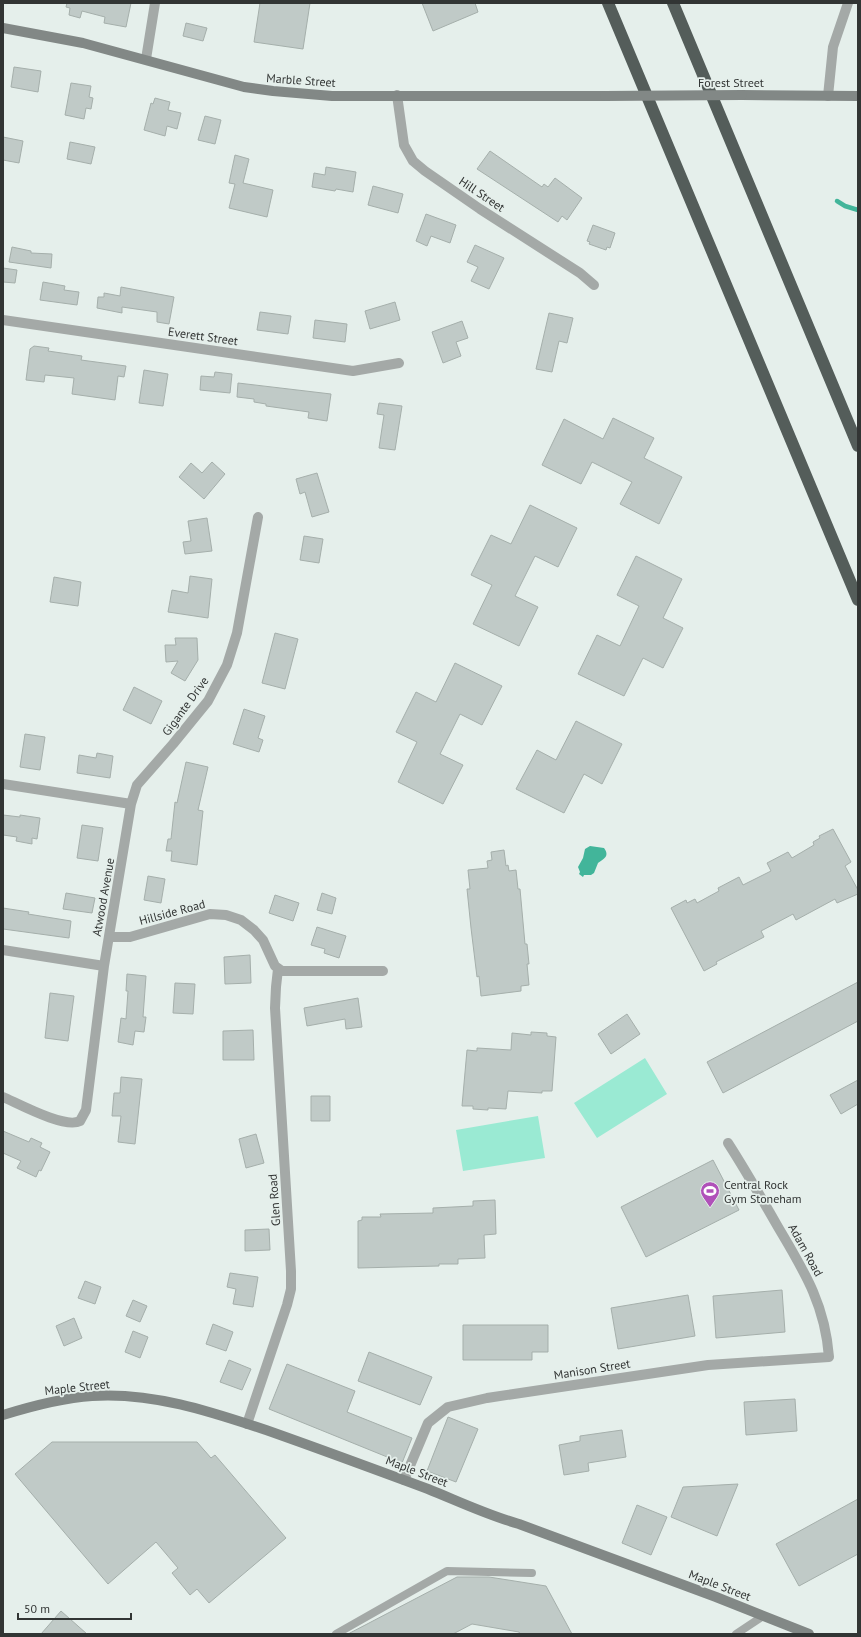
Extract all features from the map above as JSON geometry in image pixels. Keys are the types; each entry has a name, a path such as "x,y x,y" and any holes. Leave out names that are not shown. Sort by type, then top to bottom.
{"highway":[{"path":"608,3 858,600"},
{"path":"673,3 858,446"}],"main road":[{"name":"Marble Street","path":"3,28 83,43 146,59 214,79 258,89 332,96 605,96"},
{"name":"Forest Street","path":"605,96 858,96"},
{"name":"Maple Street","path":"3,1415 35,1405 92,1396 152,1398 183,1404 364,1464 493,1516 534,1529 809,1634"}],"street":[{"path":"146,59 155,3"},
{"path":"828,96 833,47 848,3"},
{"name":"Hill Street","path":"397,95 404,145 413,161 425,172 480,209 580,272 594,285"},
{"name":"Everett Street","path":"3,320 353,371 399,363"},
{"name":"Gigante Drive","path":"131,804 137,785 174,744 208,701 227,665 234,643 258,517"},
{"path":"3,784 131,804"},
{"name":"Atwood Avenue","path":"3,1097 34,1111 67,1123 80,1121 88,1106 95,1033 104,966 131,804"},
{"name":"Hillside Road","path":"109,937 130,937 210,914 226,915 241,920 254,930 263,940 278,969"},
{"path":"3,950 104,966"},
{"path":"278,969 286,972 383,971"},
{"name":"Glen Road","path":"247,1424 283,1320 291,1289 275,1008 278,969"},
{"name":"Adam Road","path":"728,1143 806,1274 818,1301 827,1336 828,1357"},
{"name":"Manison Street","path":"404,1480 428,1423 448,1407 487,1398 708,1365 828,1357"}],"lane":[{"path":"336,1634 447,1571 532,1573"},
{"path":"736,1634 763,1616"}],"shaded area":[{"path":"590,846 604,848 606,855 604,859 598,863 594,873 591,875 584,875 583,877 579,874 580,872 578,867 583,858 585,849"},
{"path":"645,1058 667,1094 597,1138 574,1103"},
{"path":"538,1116 545,1158 463,1171 456,1130"}],"building":[{"path":"67,3 131,3 126,27 104,23 105,17 82,11 80,18 69,15 70,8 66,7"},
{"path":"260,3 310,3 303,49 254,42"},
{"path":"422,3 475,3 478,12 433,31"},
{"path":"186,23 207,28 203,41 183,36"},
{"path":"14,67 41,71 38,92 11,87"},
{"path":"71,83 91,86 89,97 93,98 91,109 86,108 84,119 65,115"},
{"path":"155,98 170,102 168,110 181,113 177,129 167,126 165,136 144,130 151,103 153,104"},
{"path":"205,116 221,120 215,144 198,140"},
{"path":"3,137 23,141 19,163 3,160"},
{"path":"70,142 95,147 91,164 67,159"},
{"path":"490,151 542,187 544,184 548,187 555,178 582,198 567,220 562,216 558,222 477,169"},
{"path":"235,155 249,159 243,183 273,190 267,217 229,208 235,184 229,183"},
{"path":"326,167 356,172 353,192 312,187 314,173 325,175"},
{"path":"373,186 403,194 398,213 368,205"},
{"path":"426,214 456,225 450,243 431,236 427,246 416,241"},
{"path":"593,225 615,233 610,248 607,247 606,250 589,244 590,242 587,241"},
{"path":"475,245 504,258 489,289 471,281 478,267 467,262"},
{"path":"12,247 31,251 31,253 52,254 51,268 9,262"},
{"path":"3,268 17,270 15,283 3,282"},
{"path":"43,282 65,286 64,290 79,292 77,305 40,300"},
{"path":"121,287 174,297 169,324 157,322 157,312 122,307 122,313 97,308 98,297 104,297 104,293 120,296"},
{"path":"395,302 400,320 370,329 365,311"},
{"path":"260,312 291,316 288,334 257,330"},
{"path":"549,313 573,318 567,343 559,341 552,372 536,369"},
{"path":"315,320 347,324 345,342 313,338"},
{"path":"462,321 468,338 456,342 461,356 443,363 432,332"},
{"path":"34,346 49,348 48,351 82,356 81,360 126,366 124,377 118,376 115,400 72,394 74,378 45,375 44,382 26,380 30,349"},
{"path":"144,370 168,374 163,406 139,403"},
{"path":"215,372 232,374 230,393 200,390 201,376 214,377"},
{"path":"238,383 331,394 327,421 308,418 309,412 266,406 266,404 254,402 254,399 237,397"},
{"path":"379,403 402,406 395,450 379,448 384,415 377,414"},
{"path":"613,418 654,438 644,458 682,477 659,524 620,504 632,482 592,462 581,484 542,465 564,419 603,439"},
{"path":"212,462 225,474 204,499 179,477 191,463 202,473"},
{"path":"317,473 329,512 312,517 305,492 300,494 296,479"},
{"path":"530,505 577,528 558,567 535,556 515,596 538,607 519,646 473,624 492,585 471,575 491,535 511,544"},
{"path":"207,518 212,551 185,554 183,542 191,541 188,521"},
{"path":"304,536 323,539 319,563 300,560"},
{"path":"636,556 682,579 663,618 683,628 663,668 643,658 624,696 578,674 597,635 620,646 639,606 617,595"},
{"path":"190,576 212,579 208,618 168,612 172,590 188,593"},
{"path":"54,577 81,582 78,606 50,602"},
{"path":"275,633 298,639 285,689 262,683"},
{"path":"175,638 197,638 198,660 185,681 171,673 178,661 166,662 165,645 176,645"},
{"path":"455,663 502,686 482,725 460,714 440,754 463,765 443,804 398,782 417,742 396,732 416,692 436,702"},
{"path":"134,687 162,701 151,724 123,710"},
{"path":"244,709 265,716 258,738 263,740 259,752 233,744"},
{"path":"576,721 622,744 602,784 584,774 564,813 516,789 537,750 556,760"},
{"path":"25,734 45,737 40,770 20,767"},
{"path":"97,753 113,756 110,778 77,773 79,755 96,758"},
{"path":"186,762 208,767 198,810 203,811 197,865 171,861 172,851 166,851 168,839 171,839 175,802 177,803"},
{"path":"3,815 20,817 20,815 40,818 37,839 32,838 32,844 16,841 17,837 3,835"},
{"path":"82,825 103,828 98,861 77,858"},
{"path":"833,829 851,862 845,866 858,890 858,894 837,903 835,899 796,920 793,914 761,931 764,937 716,962 717,964 704,971 671,908 686,900 687,903 695,899 697,903 719,891 718,888 739,877 743,885 771,871 767,863 788,852 792,858 814,845 813,842 820,838 819,836"},
{"path":"504,850 506,866 508,865 509,871 516,870 518,889 520,889 525,944 527,944 529,964 527,964 529,985 521,986 521,991 481,996 471,928 467,889 470,889 468,870 488,868 487,861 492,860 491,852"},
{"path":"148,876 165,879 161,903 144,900"},
{"path":"66,893 95,898 92,913 63,909"},
{"path":"322,893 336,898 332,914 317,910"},
{"path":"275,895 299,903 293,921 269,913"},
{"path":"3,908 71,921 69,938 3,929"},
{"path":"317,927 346,936 339,958 324,953 325,949 311,945"},
{"path":"250,955 251,983 225,984 224,957"},
{"path":"127,974 146,976 143,1017 146,1017 144,1032 135,1031 133,1045 118,1042 121,1018 126,1019 128,991 126,991"},
{"path":"858,982 858,1021 723,1093 707,1062"},
{"path":"175,983 195,984 193,1014 173,1013"},
{"path":"50,993 74,996 68,1041 45,1038"},
{"path":"358,998 362,1027 346,1029 345,1019 307,1026 304,1008"},
{"path":"627,1014 640,1034 611,1054 598,1034"},
{"path":"253,1030 254,1060 223,1060 223,1031"},
{"path":"531,1032 547,1033 547,1036 556,1037 552,1091 542,1091 542,1093 508,1091 506,1109 473,1109 473,1106 462,1106 467,1050 477,1051 477,1048 511,1050 512,1033 531,1035"},
{"path":"121,1077 142,1079 135,1144 118,1142 121,1116 112,1116 114,1093 120,1093"},
{"path":"858,1080 858,1104 841,1114 830,1095"},
{"path":"311,1096 330,1096 330,1121 311,1121"},
{"path":"3,1131 29,1142 31,1138 42,1143 40,1147 50,1152 41,1171 39,1170 36,1177 17,1168 21,1161 3,1153"},
{"path":"256,1134 264,1163 246,1168 239,1139"},
{"path":"713,1160 739,1210 646,1257 621,1207"},
{"path":"495,1200 496,1234 484,1235 485,1258 458,1259 458,1264 439,1264 439,1266 358,1268 358,1221 362,1220 362,1217 381,1217 380,1214 433,1213 433,1208 473,1206 473,1201"},
{"path":"269,1229 270,1250 245,1251 245,1230"},
{"path":"230,1273 258,1277 253,1307 233,1304 236,1289 227,1287"},
{"path":"85,1281 101,1287 95,1304 78,1298"},
{"path":"782,1290 785,1332 716,1338 713,1296"},
{"path":"688,1295 695,1336 618,1349 611,1308"},
{"path":"133,1300 147,1306 140,1322 126,1316"},
{"path":"74,1318 82,1338 64,1346 56,1326"},
{"path":"213,1324 233,1332 226,1351 206,1344"},
{"path":"463,1325 548,1325 548,1352 532,1352 532,1360 463,1360"},
{"path":"133,1331 148,1337 140,1358 125,1352"},
{"path":"369,1352 432,1377 420,1405 358,1381"},
{"path":"229,1360 251,1369 242,1390 220,1382"},
{"path":"287,1364 355,1391 347,1412 412,1438 402,1463 269,1409"},
{"path":"795,1399 797,1431 746,1435 744,1402"},
{"path":"448,1417 478,1429 456,1482 427,1471"},
{"path":"622,1430 626,1457 588,1463 589,1471 564,1475 559,1445 580,1441 580,1436"},
{"path":"52,1442 197,1442 211,1458 215,1455 286,1538 209,1603 197,1589 190,1595 172,1573 178,1568 156,1542 108,1584 15,1474"},
{"path":"738,1484 717,1536 671,1517 683,1487"},
{"path":"858,1499 858,1554 799,1586 776,1544"},
{"path":"637,1505 667,1517 651,1555 622,1543"},
{"path":"457,1577 489,1577 546,1586 572,1634 520,1634 519,1632 472,1624 453,1634 348,1634"},
{"path":"61,1611 87,1634 41,1634"}],"waterway":[{"path":"837,201 845,206 858,210"}],"place":[{"name":"Central Rock Gym Stoneham","path":"710,1208"}]}
